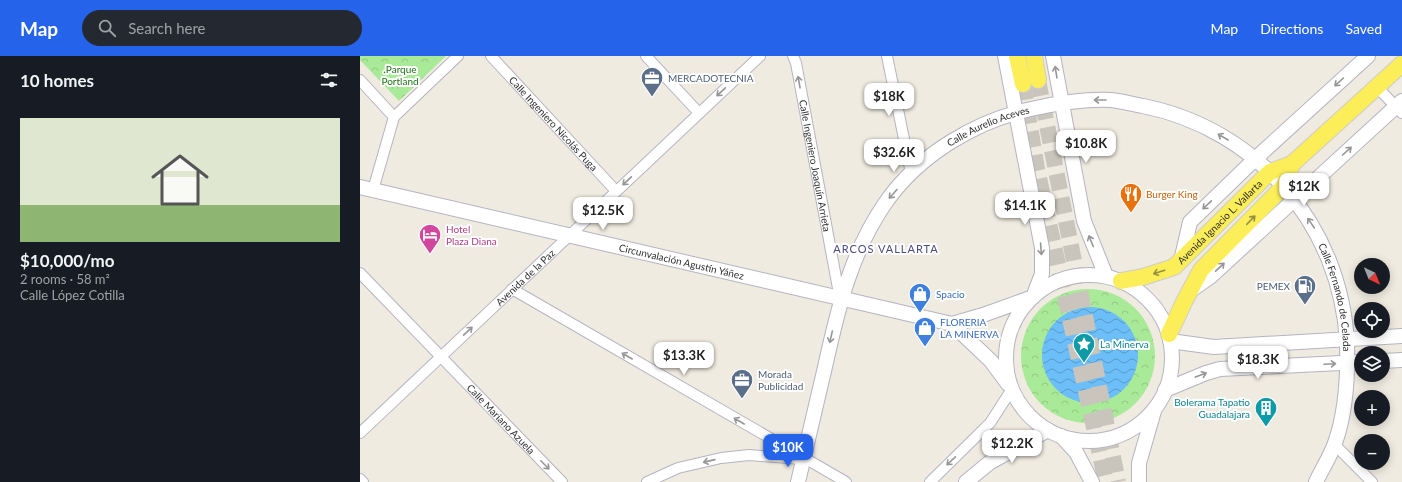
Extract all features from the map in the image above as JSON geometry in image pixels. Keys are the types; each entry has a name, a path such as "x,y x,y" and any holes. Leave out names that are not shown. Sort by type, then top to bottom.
{"main road":[{"path":"1018,56 1030,82 1034,56"},
{"name":"Avenida Ignacio L. Vallarta","path":"1114,279 1157,273 1174,267 1270,172 1292,164 1402,64"},
{"name":"Avenida Ignacio L. Vallarta","path":"1170,338 1190,291 1202,270 1284,186 1292,164"}],"street":[{"path":"367,189 394,117 458,56"},
{"name":"Calle Ingeniero Nicolás Puga","path":"491,56 616,191"},
{"path":"646,56 699,113"},
{"name":"Avenida de la Paz","path":"360,433 760,56"},
{"name":"Calle Ingeniero Joaquín Arrieta","path":"792,56 796,63 840,299"},
{"path":"887,56 911,173"},
{"path":"952,324 982,316 1033,297 1042,274 1042,248 1006,56"},
{"path":"1053,56 1060,102 1084,221 1114,279"},
{"path":"1181,261 1190,222 1255,159 1368,56"},
{"path":"360,80 394,117"},
{"path":"1377,87 1400,107"},
{"name":"Calle Aurelio Aceves","path":"798,482 840,299 852,265 867,231 887,200 911,173 944,146 965,133 991,121 1017,112 1075,100 1113,100 1165,110 1207,127 1237,145 1270,172"},
{"name":"Avenida Ignacio L. Vallarta","path":"1190,291 1210,277 1294,199 1400,107"},
{"name":"Calle Fernando de Celada","path":"1270,172 1284,186 1318,233 1334,272 1344,312 1347,340 1354,363 1334,444 1316,482"},
{"name":"Circunvalación Agustín Yáñez","path":"367,189 952,324"},
{"name":"Calle Mariano Azuela","path":"360,273 562,482"},
{"path":"930,482 990,422 1012,389 1006,362 1008,340 1019,314 1033,297 1049,285 1067,278 1087,275 1114,279 1137,290 1151,302 1162,317 1170,338 1172,358 1170,374 1165,390 1155,407 1143,420 1129,430 1112,437 1095,440 1078,440 1061,436 1048,430 1033,419 1020,405 1012,389 991,361 952,324"},
{"path":"512,289 846,482"},
{"path":"1170,338 1214,347 1402,336"},
{"path":"1390,361 1402,360"},
{"path":"1165,390 1206,372 1220,369 1354,363"},
{"path":"1139,482 1138,463 1155,407"},
{"path":"966,482 989,463 1048,430"},
{"path":"1061,436 1076,452 1092,482"},
{"path":"1334,444 1372,482"},
{"path":"647,482 678,468 721,458 749,455 804,459"},
{"path":"360,479 363,482"}],"green space":[{"name":".Parque Portland","path":"360,56 446,56 399,101 360,60"},
{"path":"1088,289 1113,294 1135,309 1150,331 1155,356 1150,381 1135,403 1113,418 1088,423 1063,418 1041,403 1026,381 1021,356 1026,331 1041,309 1063,294"}],"water":[{"path":"1090,307 1108,311 1117,315 1124,321 1130,328 1134,337 1138,355 1134,373 1130,382 1124,389 1117,395 1108,399 1090,403 1072,399 1063,395 1056,389 1050,382 1046,373 1042,355 1046,337 1050,328 1056,321 1063,315 1072,311"}],"tunnel":[{"path":"1038,80 1118,482"},
{"path":"1023,84 1037,169 1106,482"}],"place":[{"name":"MERCADOTECNIA","path":"652,98"},
{"name":"Burger King","path":"1131,214"},
{"name":"Hotel Plaza Diana","path":"430,254"},
{"name":"PEMEX","path":"1305,306"},
{"name":"Spacio","path":"920,314"},
{"name":"FLORERIA LA MINERVA","path":"925,348"},
{"name":"La Minerva","path":"1084,364"},
{"name":"Morada Publicidad","path":"742,400"},
{"name":"Bolerama Tapatio Guadalajara","path":"1266,428"}],"district":[{"name":"ARCOS VALLARTA","path":"886,249"}]}
